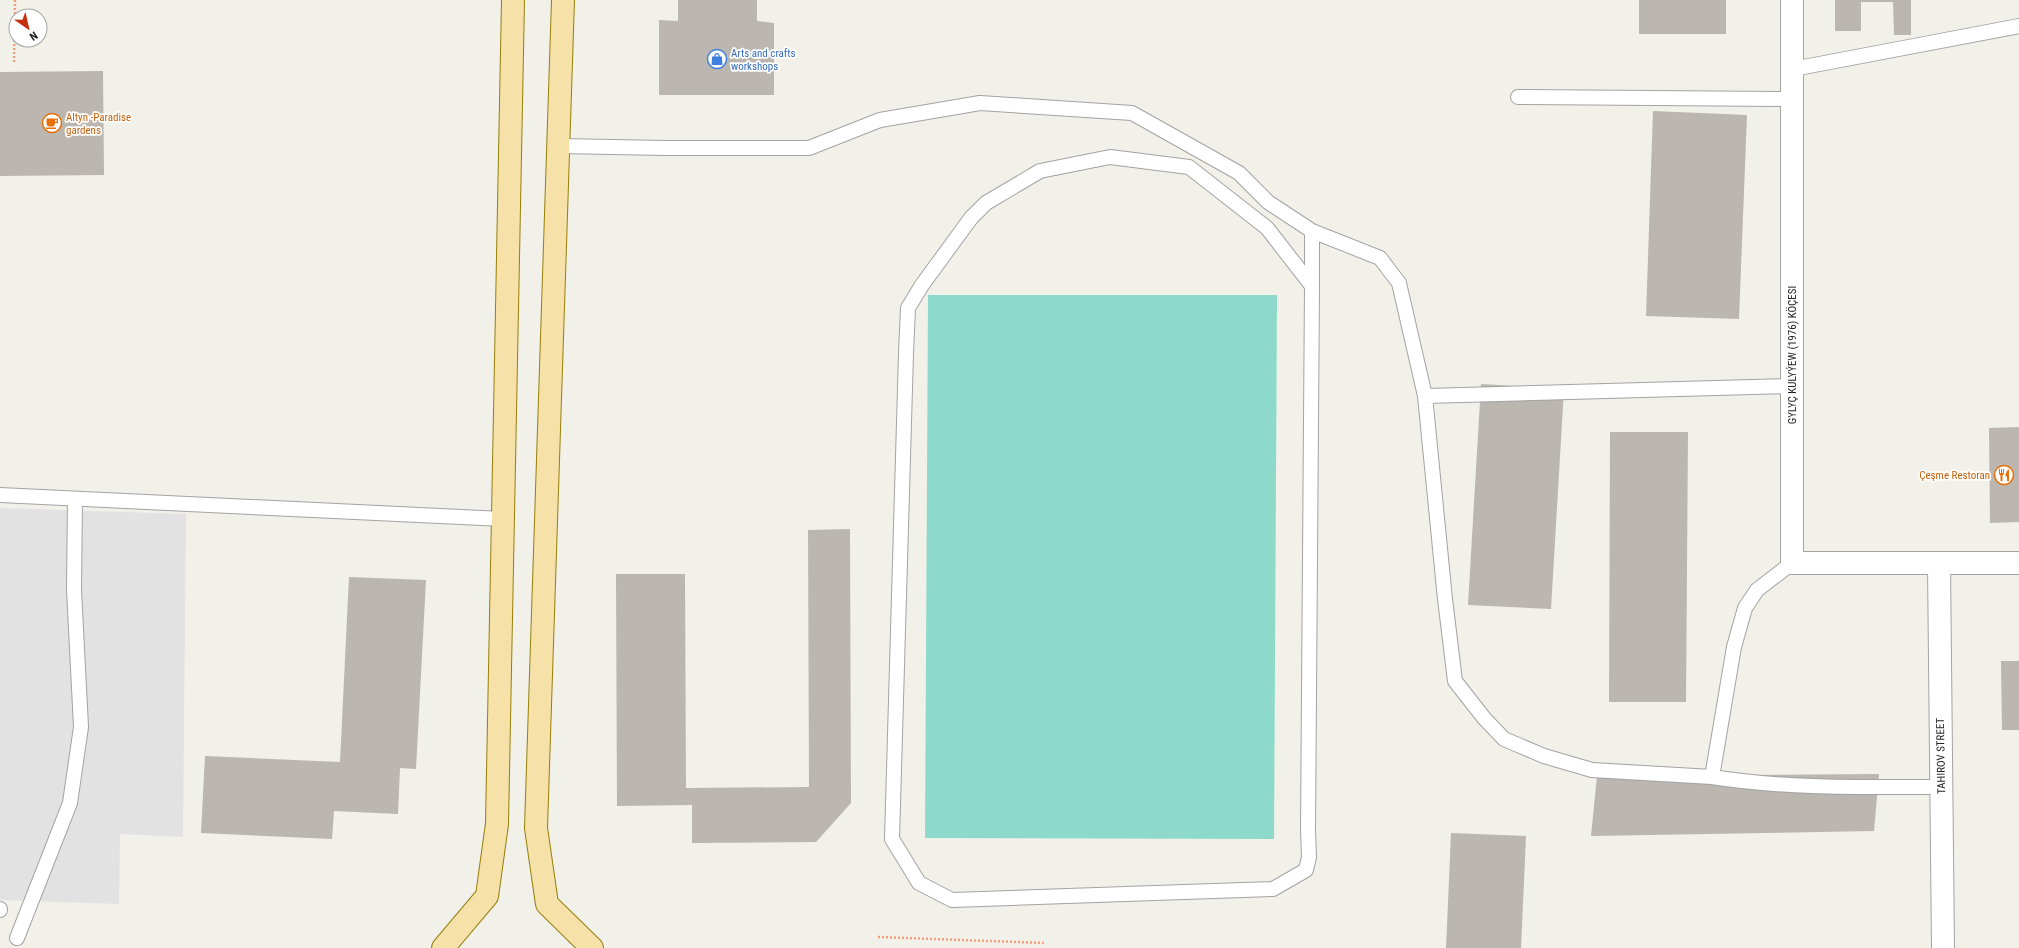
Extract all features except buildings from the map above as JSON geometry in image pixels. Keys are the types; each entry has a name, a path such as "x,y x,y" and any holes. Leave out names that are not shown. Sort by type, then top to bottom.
{"main road":[{"path":"443,948 487,896 497,824 512,0"},
{"path":"563,0 536,828 548,904 592,948"}],"street":[{"name":"GYLYÇ KULYÝEW (1976) KÖÇESI","path":"1792,0 1792,563"},
{"path":"1792,563 2019,563"},
{"name":"TAHIROV STREET","path":"1939,564 1943,948"}],"lane":[{"path":"1793,69 2019,26"},
{"path":"1518,97 1792,99"},
{"path":"558,146 808,148 880,120 980,103 1132,113 1239,173 1268,202 1312,231 1380,258 1399,284 1425,396 1445,600 1455,681 1484,718 1504,738 1544,756 1592,770 1712,777 1739,781 1837,787 1941,787"},
{"path":"1312,231 1312,286 1309,857 1306,870 1273,889 952,900 919,883 892,839 908,308 922,285 971,218 986,203 1040,171 1110,157 1189,167 1267,228 1312,286"},
{"path":"1425,396 1792,386"},
{"path":"0,495 503,519"},
{"path":"17,938 70,803 80,735 74,590 75,499"},
{"path":"1712,777 1733,654 1745,608 1758,590 1792,563"}],"path":[{"path":"14,62 15,0"},
{"path":"878,937 1045,943"}],"shaded area":[{"path":"928,295 1277,295 1274,839 925,838"},
{"path":"0,508 186,514 183,837 120,834 119,904 0,900"}],"place":[{"name":"Arts and сrafts workshops","path":"717,59"},
{"name":"Altyn -Paradise gardens","path":"52,123"},
{"name":"Çeşme Restoran","path":"2004,475"}]}
